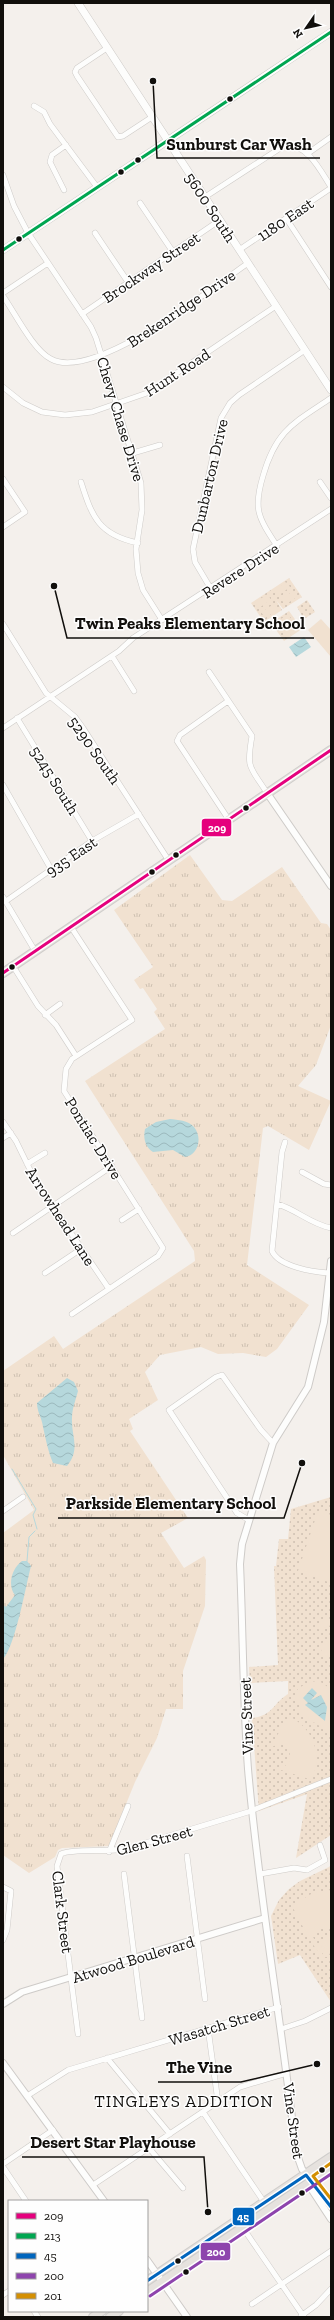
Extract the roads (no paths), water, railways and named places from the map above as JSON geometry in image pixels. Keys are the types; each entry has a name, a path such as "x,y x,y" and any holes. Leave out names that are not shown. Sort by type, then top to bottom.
{"main road":[{"name":"5600 South","path":"78,3 331,389"},
{"path":"3,250 331,33"},
{"path":"3,973 331,750"},
{"path":"148,2280 331,2158"},
{"path":"148,2291 331,2168"}],"street":[{"path":"107,48 75,72 118,137 152,117"},
{"path":"34,106 44,112 66,145 98,187"},
{"path":"308,154 331,137"},
{"path":"64,190 50,160 54,154 66,145"},
{"path":"205,197 280,147 296,146 308,154 331,188"},
{"name":"Chevy Chase Drive","path":"3,175 14,206 28,234 93,331 118,404 140,478 142,501 136,561 139,579 146,595 162,620"},
{"name":"1180 East","path":"239,250 331,188"},
{"path":"140,203 173,252"},
{"path":"286,218 331,287"},
{"name":"Brockway Street","path":"82,314 220,220"},
{"path":"95,233 128,282"},
{"path":"3,294 48,263"},
{"name":"Brekenridge Drive","path":"3,294 39,349 48,358 72,364 101,355 132,342 248,263"},
{"name":"Hunt Road","path":"3,387 29,406 57,415 85,414 118,404 150,391 276,306"},
{"name":"Dunbarton Drive","path":"211,589 195,562 192,549 221,418 235,399 305,350"},
{"path":"277,546 261,523 257,507 258,495 268,458 276,443 286,430 331,398"},
{"path":"133,453 160,445"},
{"path":"3,479 25,512 3,527"},
{"path":"81,482 91,513 101,526 119,538 138,543"},
{"path":"320,482 331,498"},
{"name":"Revere Drive","path":"3,728 112,656 133,638 277,546 331,509"},
{"name":"5290 South","path":"3,624 50,697 81,724 169,861"},
{"path":"112,656 134,691"},
{"path":"209,672 252,736 248,761 251,770 331,886"},
{"path":"228,700 177,739 179,747 229,820"},
{"name":"5245 South","path":"17,718 92,841"},
{"path":"3,785 51,869"},
{"path":"3,799 9,795"},
{"name":"935 East","path":"4,899 92,841 139,814"},
{"path":"4,899 35,951"},
{"path":"13,966 45,1014 56,1025 76,1056 132,1020 71,927"},
{"path":"45,1014 60,1004"},
{"name":"Pontiac Drive","path":"76,1056 68,1065 64,1082 64,1091 161,1243 162,1250 158,1256 109,1289"},
{"name":"Arrowhead Lane","path":"3,1122 52,1206 109,1289"},
{"path":"3,1138 10,1133"},
{"path":"285,1142 272,1248 274,1255 286,1263 306,1270 330,1273"},
{"path":"27,1164 45,1153"},
{"path":"13,1233 112,1166"},
{"path":"302,1172 322,1184 331,1185"},
{"path":"277,1204 286,1206 315,1224 331,1228"},
{"path":"122,1220 139,1209"},
{"path":"45,1273 81,1249"},
{"name":"Vine Street","path":"331,1261 324,1322 307,1390 273,1442 242,1544 240,1564 248,1767 265,1918 279,2007 296,2152 299,2163 306,2175 317,2187 331,2208"},
{"path":"72,1314 109,1289"},
{"path":"249,1520 240,1517 170,1410 217,1376 222,1375 261,1430 273,1442"},
{"path":"3,1511 23,1497"},
{"name":"Glen Street","path":"57,1862 59,1856 66,1851 109,1852 187,1832 253,1810 331,1779"},
{"path":"109,1852 128,1806"},
{"path":"260,1874 294,1868 307,1870 325,1860 320,1845"},
{"path":"187,1856 205,1999"},
{"name":"Clark Street","path":"57,1862 78,2034"},
{"path":"124,1874 142,2018"},
{"path":"3,1887 10,1892 8,1925 3,1940"},
{"name":"Atwood Boulevard","path":"3,2004 22,1992 265,1918"},
{"name":"Wasatch Street","path":"27,2096 63,2072 279,2007"},
{"path":"281,2029 305,2021 331,2008"},
{"path":"208,2028 218,2102"},
{"path":"107,2058 170,2134"},
{"path":"3,2063 103,2200"},
{"path":"93,2185 241,2086 287,2072"},
{"path":"203,2112 264,2202"},
{"path":"3,2164 52,2130"},
{"path":"149,2148 183,2188"},
{"path":"3,2167 25,2200"},
{"name":"Vine Street","path":"311,2182 312,2190 331,2219"},
{"path":"238,2220 302,2316 331,2289"},
{"path":"252,2304 331,2251"},
{"path":"148,2261 187,2317"}],"water":[{"path":"304,637 311,647 296,657 289,647"},
{"path":"170,1119 189,1123 197,1131 199,1141 198,1145 196,1150 189,1156 185,1157 173,1150 153,1152 146,1145 144,1136 145,1129 156,1122"},
{"path":"67,1378 74,1382 78,1391 72,1415 74,1454 67,1466 53,1463 37,1403"},
{"path":"22,1561 27,1561 31,1566 16,1629 12,1642 3,1659 3,1605 6,1607 15,1595 11,1586 13,1572"},
{"path":"312,1688 317,1693 311,1700 321,1695 327,1707 325,1721 305,1705 308,1703 303,1698"}],"waterway":[{"path":"12,1469 36,1509 33,1515 37,1529"},
{"path":"27,1561 29,1537 35,1531"}],"place":[{"name":"Sunburst Car Wash","path":"153,81"},
{"name":"Twin Peaks Elementary School","path":"54,586"},
{"name":"Parkside Elementary School","path":"302,1463"},
{"name":"The Vine","path":"317,2064"},
{"name":"Desert Star Playhouse","path":"208,2212"}],"district":[{"name":"TINGLEYS ADDITION","path":"184,2101"}]}
